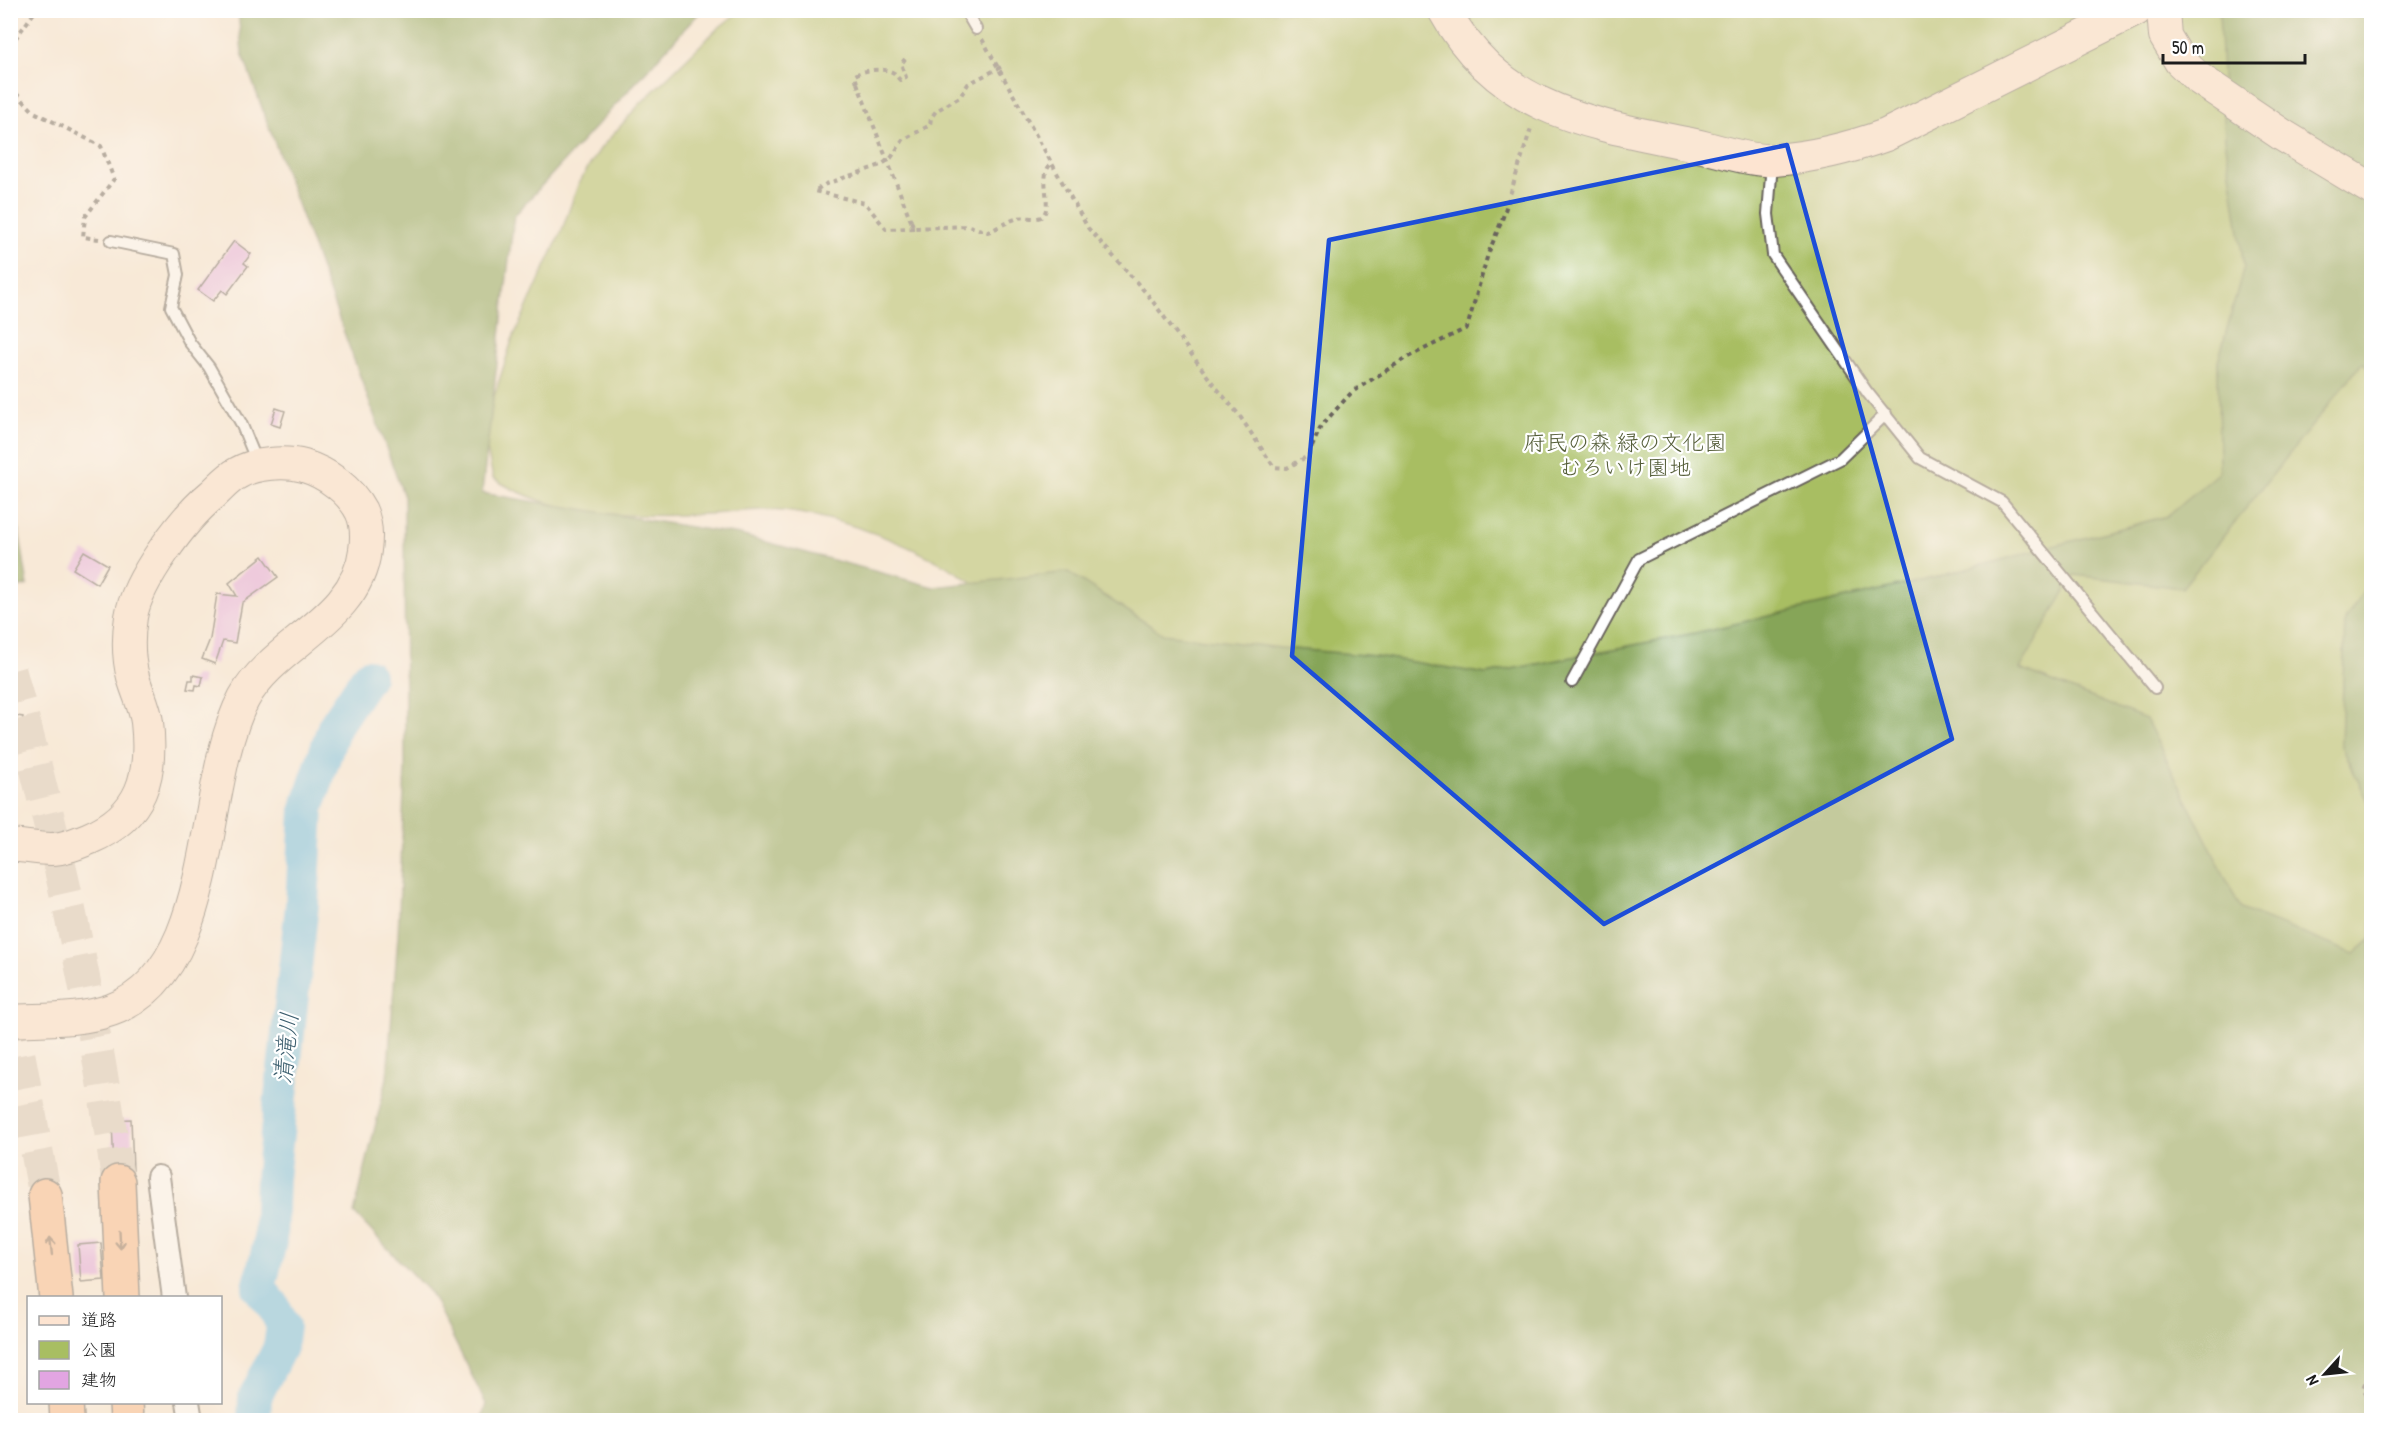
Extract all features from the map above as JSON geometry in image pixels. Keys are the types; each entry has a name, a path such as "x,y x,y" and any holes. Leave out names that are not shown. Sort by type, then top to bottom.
{"highway":[{"path":"118,1182 123,1296"},
{"path":"45,1195 56,1296"},
{"path":"66,1404 67,1420"},
{"path":"126,1404 127,1420"}],"street":[{"path":"1444,10 1477,58 1538,104 1583,121 1773,160 1854,147 1886,135 2136,10"},
{"path":"2163,10 2165,36 2180,61 2198,78 2284,136 2372,189"},
{"path":"10,845 53,849 75,844 103,833 132,810 143,789 148,746 147,718 133,676 130,657 131,614 137,594 152,567 203,502 237,473 258,465 303,466 330,479 353,497 363,515 368,533 364,564 348,594 335,610 266,669 244,697 229,734 217,779 191,916 181,941 153,981 114,1009 91,1015 10,1021"},
{"path":"158,1177 174,1296"},
{"path":"188,1404 191,1420"}],"lane":[{"path":"965,10 976,29"},
{"path":"1773,160 1768,214 1773,255 1832,342 1920,458 2002,502 2155,688"},
{"path":"111,241 174,254 178,276 171,307 190,343 209,367 241,423 258,465"},
{"path":"1572,682 1639,559 1840,459 1886,414"}],"path":[{"path":"10,46 36,10"},
{"path":"976,29 1001,67 1051,164 1088,228 1148,295 1239,415 1274,467 1287,468 1308,456 1321,426 1352,392 1406,358 1467,328 1488,254 1502,220 1538,104"},
{"path":"905,59 901,64 906,77 900,80 894,73 879,70 858,72 855,75 914,228"},
{"path":"1001,67 968,84 960,97 936,111 931,118 930,125 903,140 891,158 814,191 865,203 886,229 969,226 988,232 1018,218 1043,216 1047,204 1044,179 1047,168 1051,164"},
{"path":"10,87 34,112 101,146 114,179 85,217 83,237 111,241"},
{"path":"2372,1366 2363,1388 2372,1403"}],"highlighted area":[{"path":"1787,145 1952,739 1604,924 1292,656 1329,240"}],"green space":[{"path":"238,11 701,11 514,216 482,493 740,535 934,587 1068,572 1163,634 1281,648 1376,656 1486,674 1695,633 1933,578 2167,516 2219,472 2218,362 2244,266 2225,138 2219,11 2371,11 2371,372 2363,362 2182,588 2074,575 2020,669 2146,719 2241,909 2354,954 2371,939 2371,1420 481,1420 486,1404 431,1294 354,1213 387,1078 398,935 405,766 404,497 242,53"},
{"name":"府民の森 緑の文化園 むろいけ園地","path":"740,11 2371,11 2371,1338 981,588 933,559 905,546 848,525 791,512 757,510 653,516 570,509 518,492 493,478 485,440 492,403 512,340 562,230 579,182 600,149 640,104 717,29"},
{"path":"10,476 28,585 11,590 10,590"},
{"path":"2371,580 2371,807 2341,746 2345,620"}],"building":[{"path":"234,241 251,254 244,263 248,266 227,294 222,290 213,301 198,290"},
{"path":"276,408 285,411 280,427 271,424"},
{"path":"84,551 108,565 97,584 73,569"},
{"path":"263,556 278,577 242,603 235,643 223,641 215,664 202,659 210,639 217,594 237,596 229,583"},
{"path":"193,675 203,677 201,686 196,685 195,690 187,689 189,680 193,680"},
{"path":"10,715 23,717 19,748 10,747"},
{"path":"131,1119 133,1170 114,1171 112,1120"},
{"path":"101,1243 104,1280 81,1282 78,1245"}],"waterway":[{"name":"清滝川","path":"254,1420 255,1397 280,1347 283,1326 273,1305 259,1288 270,1242 272,1179 302,905 307,809 334,727 368,676"}],"tunnel":[{"path":"10,671 73,925 98,1053 118,1182"},
{"path":"10,1007 45,1195"}]}
